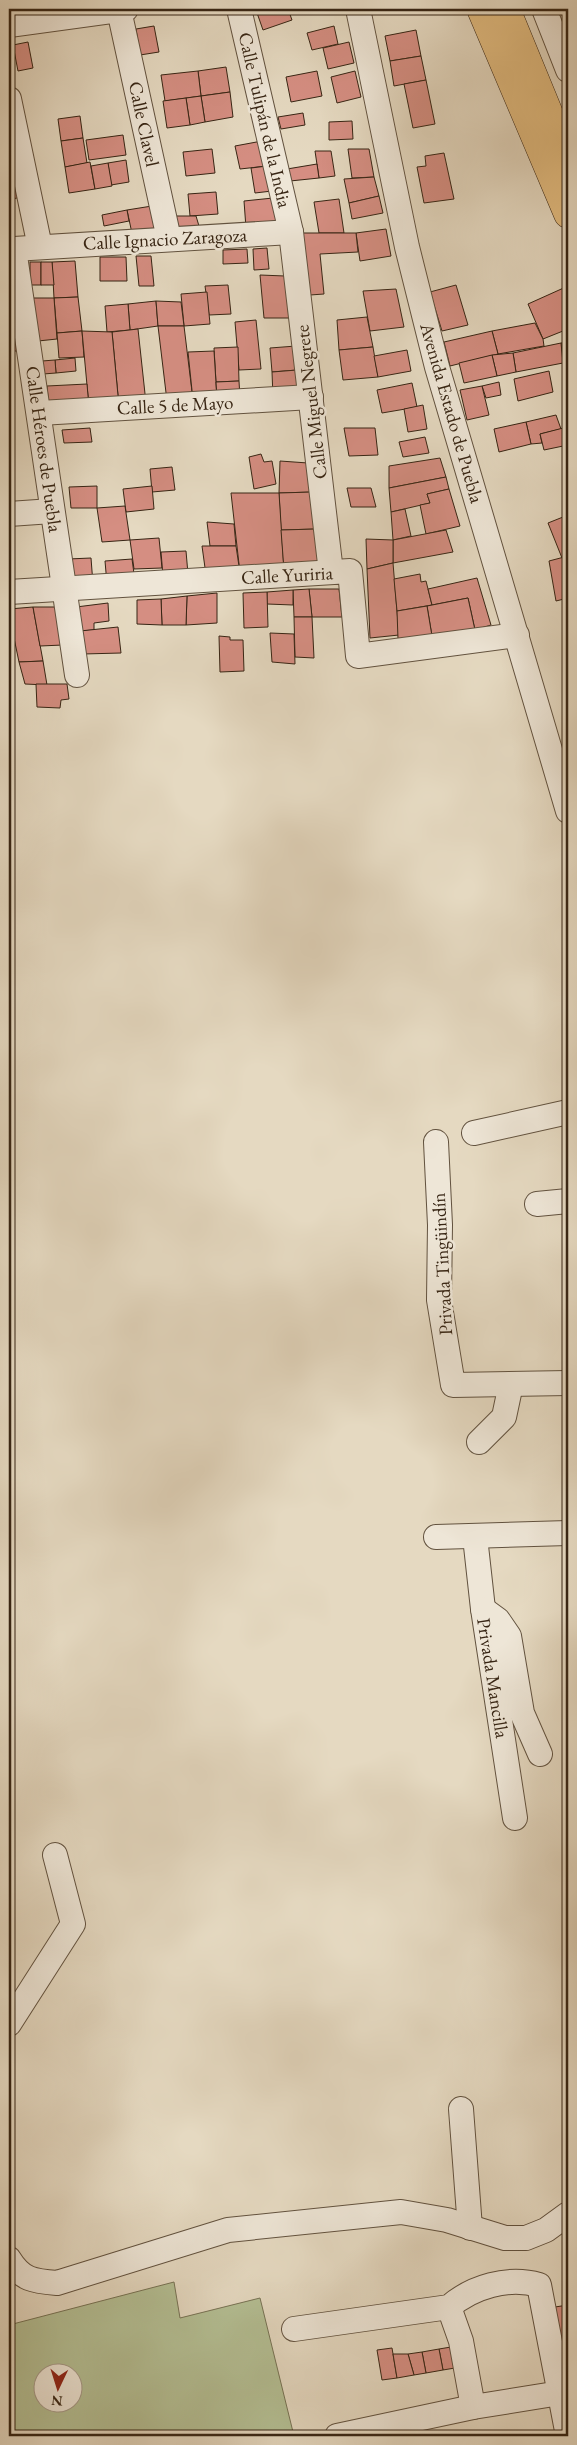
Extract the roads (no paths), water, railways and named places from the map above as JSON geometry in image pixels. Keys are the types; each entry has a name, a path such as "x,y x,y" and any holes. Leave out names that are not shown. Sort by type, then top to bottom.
{"highway":[{"path":"482,9 568,214"},
{"path":"506,9 568,160"}],"street":[{"path":"9,25 123,9"},
{"name":"Calle Clavel","path":"123,9 169,239"},
{"name":"Calle Tulipán de la India","path":"239,9 291,232"},
{"name":"Avenida Estado de Puebla","path":"358,9 381,112 407,247 435,358 517,635 562,768 568,811"},
{"path":"544,9 568,70"},
{"path":"9,99 40,247"},
{"name":"Calle Ignacio Zaragoza","path":"40,247 291,232"},
{"name":"Calle Miguel Negrete","path":"291,232 331,572"},
{"name":"Calle Héroes de Puebla","path":"40,247 14,249 40,413 52,511 77,675"},
{"name":"Calle 5 de Mayo","path":"40,413 311,397"},
{"path":"9,514 52,511"},
{"name":"Calle Yuriria","path":"9,592 350,571 358,656 517,635"},
{"path":"474,1133 568,1112"},
{"name":"Privada Tingüindín","path":"436,1142 440,1225 439,1300 453,1385 510,1384"},
{"path":"537,1204 568,1201"},
{"path":"479,1442 504,1417 510,1384 568,1382"},
{"path":"436,1537 568,1533"},
{"name":"Privada Mancilla","path":"475,1537 483,1609 515,1818"},
{"path":"483,1609 498,1620 509,1636 522,1714 540,1754"},
{"path":"9,2024 72,1924 55,1855"},
{"path":"462,2109 470,2228"},
{"path":"9,2259 17,2272 35,2282 57,2283 228,2230 401,2212 447,2220 505,2238 526,2238 546,2230 568,2214"},
{"path":"294,2329 449,2306 462,2295 489,2285 529,2282 538,2285 568,2436"},
{"path":"449,2306 461,2341 473,2408"},
{"path":"337,2436 473,2408 560,2393"}]}
